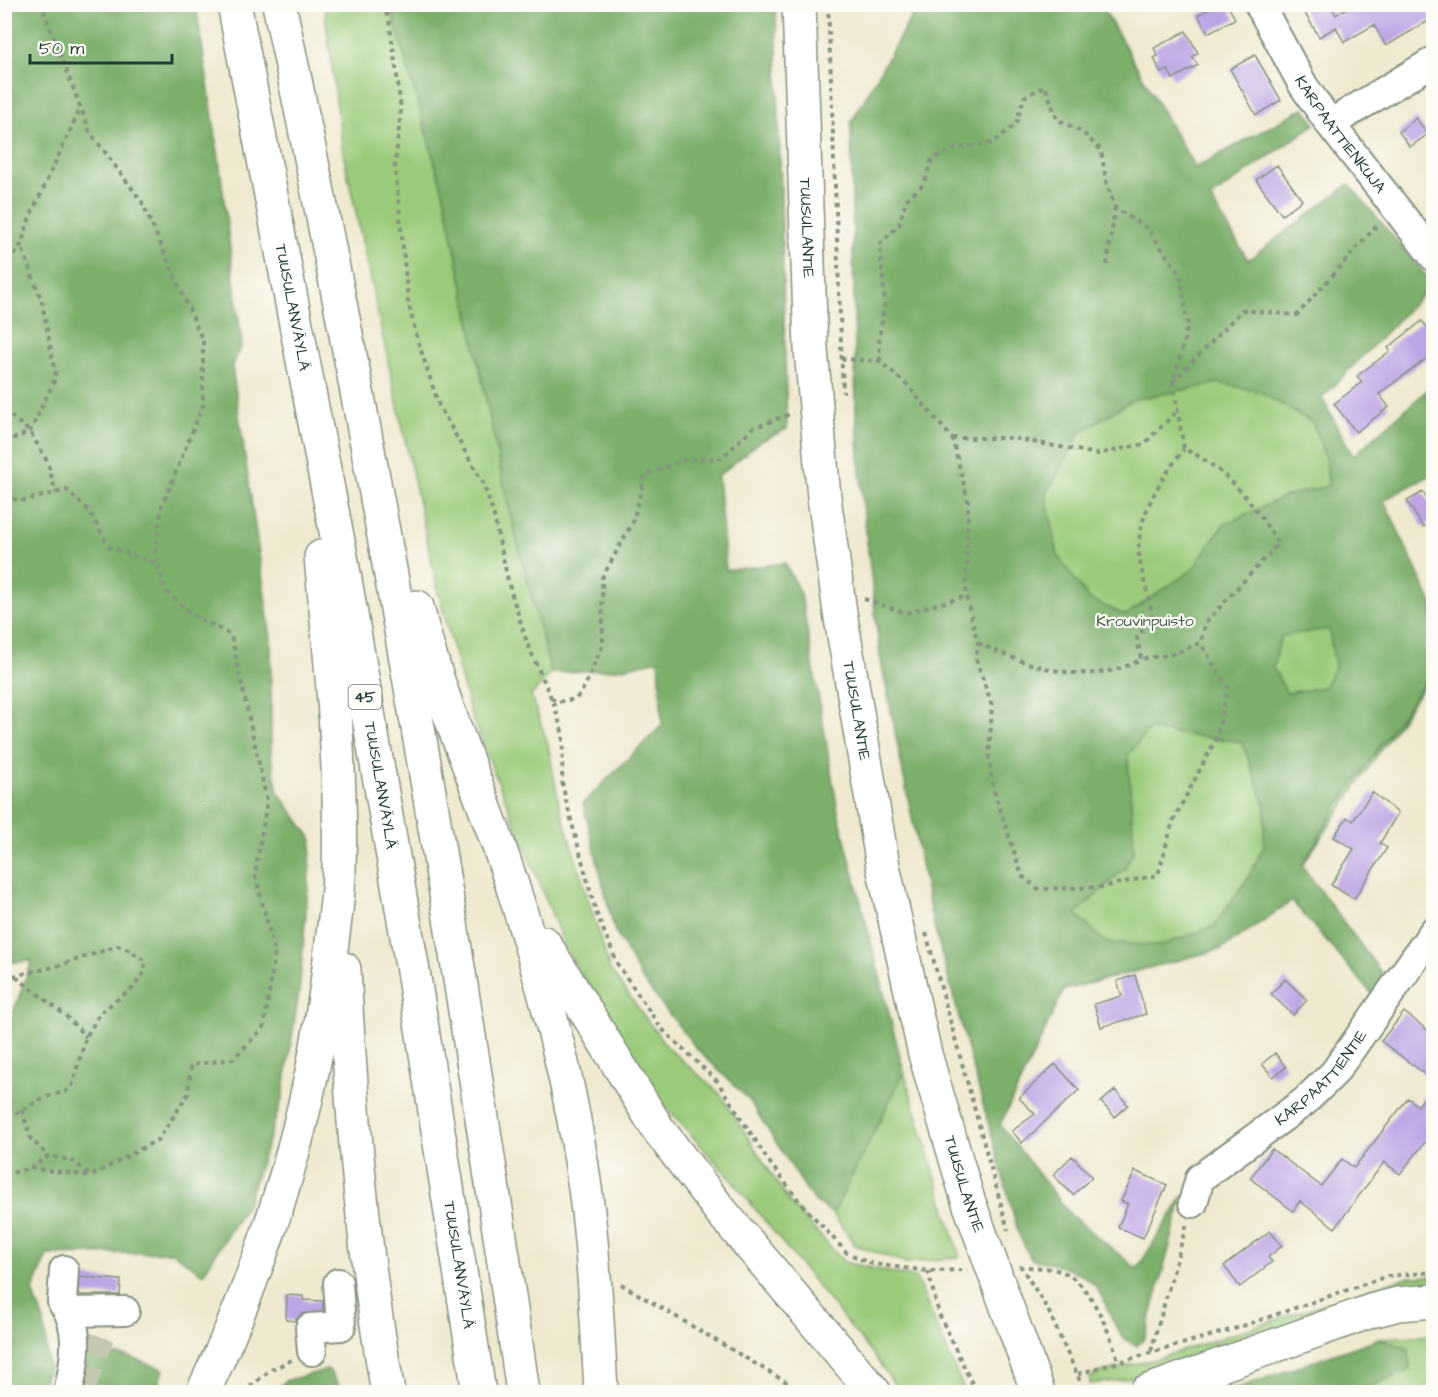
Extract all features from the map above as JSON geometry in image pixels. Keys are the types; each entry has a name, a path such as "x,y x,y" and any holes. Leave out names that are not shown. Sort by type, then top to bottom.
{"main road":[{"name":"TUUSULANVÄYLÄ","path":"234,4 343,569 412,965 479,1392"},
{"path":"279,4 386,547 456,955 523,1392"},
{"name":"TUUSULANTIE","path":"799,4 811,349 829,401 824,497 840,612 883,866 922,1043 968,1200 1038,1392"},
{"path":"305,376 338,768 339,871 350,1092 374,1312 388,1392"},
{"path":"353,380 406,559 426,646 459,743 515,892 543,989 565,1078 586,1200 601,1392"},
{"path":"203,1392 231,1333 263,1252 289,1169 315,1064 330,968 339,871"},
{"path":"515,892 558,970 658,1129 720,1210 874,1392"},
{"path":"1146,1392 1371,1311 1398,1304 1434,1301"}],"street":[{"name":"KARPAATTIENKUJA","path":"1258,4 1303,85 1330,124 1434,257"},
{"path":"1330,124 1434,61"},
{"name":"KARPAATTIENTIE","path":"1193,1203 1200,1178 1304,1102 1334,1073 1434,931"},
{"path":"64,1270 62,1302 70,1312 76,1360 68,1392"},
{"path":"312,1351 310,1328 341,1326 339,1283"},
{"path":"70,1312 125,1311"}],"path":[{"path":"30,1168 91,1176 159,1139 188,1094 191,1065 233,1059 264,1027 275,953 255,874 267,801 231,635 191,614 164,589 155,552 162,506 203,405 202,341 142,202 90,132 41,4"},
{"path":"383,4 389,21 401,110 395,165 408,301 417,338 439,406 483,483 527,643 551,697 563,735 562,782 566,801 596,912 618,965 661,1028 717,1081 770,1163 799,1201 847,1253 872,1264 928,1271 971,1270"},
{"path":"551,697 558,702 576,699 585,686 603,644 602,578 633,522 645,476 683,460 722,458 751,429 829,401 841,359 828,4"},
{"path":"880,361 879,337 885,303 880,244 899,225 906,200 924,184 932,159 957,148 993,143 1016,124 1024,97 1045,86 1057,118 1082,132 1101,150 1106,181 1115,208 1107,265"},
{"path":"4,270 21,245 30,217 81,109"},
{"path":"1173,382 1242,310 1297,315 1394,207"},
{"path":"1115,208 1147,228 1180,274 1188,326 1173,382 1176,412 1184,449 1154,494 1140,530 1139,554 1152,616 1137,638 1141,659"},
{"path":"4,442 30,432 56,378 42,302 21,245"},
{"path":"841,359 880,361 907,385 952,438 968,501 966,596 978,643 976,659 992,706 989,759 993,788 1022,876 1038,889 1101,887 1158,875 1173,821 1217,736 1228,687 1200,643 1206,622 1278,544 1260,514 1233,482 1202,457 1184,449"},
{"path":"4,410 30,432 47,461 56,493"},
{"path":"952,438 1012,438 1098,454 1144,444 1176,412"},
{"path":"4,496 21,501 68,490 89,511 109,547 158,564"},
{"path":"862,609 860,598 906,613 966,596"},
{"path":"978,643 1016,661 1045,669 1090,673 1124,669 1141,659 1173,654 1200,643"},
{"path":"924,925 1008,1232"},
{"path":"4,978 15,977 118,946 131,951 146,962 143,974 133,988 101,1012 86,1037 72,1086 65,1092 46,1097 4,1120"},
{"path":"15,977 65,1015 86,1037"},
{"path":"22,1110 31,1139 48,1156 71,1160 91,1176"},
{"path":"4,1175 30,1168 48,1156"},
{"path":"1151,1352 1193,1203"},
{"path":"1020,1264 1048,1310 1085,1392"},
{"path":"1028,1267 1054,1269 1073,1278 1089,1297 1113,1340 1118,1361"},
{"path":"928,1271 939,1314 976,1392"},
{"path":"1078,1374 1236,1328 1388,1276 1434,1272"},
{"path":"617,1282 803,1392"}],"green space":[{"path":"5,4 196,5 217,144 242,345 232,366 271,638 271,756 278,792 312,839 300,985 283,1096 247,1204 203,1274 172,1252 47,1255 33,1291 44,1322 49,1368 39,1392 4,1392 5,1027 9,1023 32,961 13,962 5,967"},
{"name":"Krouvinpuisto","path":"1101,4 1195,168 1304,108 1315,124 1210,198 1248,260 1433,606 1433,673 1302,866 1383,975 1374,996 1292,901 1221,949 1064,990 1000,1125 932,919 880,655 862,496 856,410 851,123 918,5"},
{"path":"324,5 390,5 444,195 507,501 551,673 531,696 548,744 559,804 610,970 667,1047 720,1094 790,1203 844,1262 916,1278 965,1392 900,1392 874,1356 731,1179 656,1096 566,949 471,715 439,596 343,153"},
{"path":"390,5 776,5 787,429 761,441 718,476 726,570 785,563 801,594 838,812 904,1072 833,1214 813,1200 749,1100 696,1048 641,978 614,929 583,803 662,725 659,660 619,669 551,673 507,501 444,195"},
{"name":"Krouvinpuisto","path":"918,5 1101,5 1195,168 1304,108 1315,124 1210,198 1248,260 1349,184 1433,284 1322,398 1353,456 1433,385 1433,474 1384,500 1433,606 1433,671 1337,807 1302,866 1383,975 1374,996 1292,901 1221,949 1064,990 1000,1125 1071,1215 1137,1269 1183,1196 1145,1338 1137,1346 1122,1336 1100,1293 1089,1280 1073,1271 1031,1259 1019,1235 932,919 880,655 862,496 856,410 851,123","holes":["1220,383 1260,392 1312,422 1326,459 1328,486 1286,496 1223,525 1192,570 1125,615 1089,599 1058,556 1046,494 1081,432 1132,400","1329,629 1335,667 1324,687 1287,693 1273,668 1281,636","1149,730 1242,742 1265,805 1264,845 1249,876 1214,926 1159,946 1105,942 1076,914 1125,868 1134,850 1128,755"]},
{"path":"904,1072 960,1257 906,1263 855,1245 833,1214"},
{"path":"1433,1276 1433,1289 1147,1374 1090,1384 1090,1378 1097,1373 1160,1358 1384,1284 1411,1277"},
{"path":"1433,1335 1433,1392 1357,1392 1410,1369 1409,1349 1380,1338"},
{"path":"1380,1338 1409,1349 1410,1370 1357,1392 1226,1392"},
{"path":"87,1353 126,1356 163,1369 157,1392 82,1392"},
{"path":"328,1369 343,1392 275,1392 285,1381"}],"building":[{"path":"1218,4 1227,4 1235,19 1208,33 1198,15"},
{"path":"1313,4 1330,4 1336,15 1353,4 1423,4 1432,19 1386,46 1374,25 1344,42 1336,27 1319,37 1303,10"},
{"path":"1186,31 1198,53 1192,57 1198,65 1173,79 1168,70 1161,73 1154,58 1158,56 1154,48"},
{"path":"1255,55 1281,100 1256,115 1230,69"},
{"path":"1416,118 1428,134 1410,147 1399,132"},
{"path":"1277,165 1302,200 1282,215 1256,180"},
{"path":"1422,321 1434,335 1434,353 1379,394 1389,407 1356,432 1334,404 1362,382 1357,376 1390,351 1388,348"},
{"path":"1423,492 1434,509 1434,520 1423,527 1407,501"},
{"path":"1372,792 1398,813 1380,843 1387,848 1354,899 1331,885 1354,849 1334,837 1347,817 1353,821"},
{"path":"1135,975 1146,1014 1101,1027 1094,1004 1122,996 1117,981"},
{"path":"1285,979 1307,1000 1293,1015 1271,994"},
{"path":"1404,1012 1434,1035 1434,1081 1381,1041"},
{"path":"1275,1053 1286,1067 1273,1077 1262,1064"},
{"path":"1055,1064 1079,1090 1022,1143 1012,1131 1035,1114 1019,1098"},
{"path":"1434,1084 1434,1131 1400,1174 1384,1162 1335,1228 1300,1201 1293,1211 1250,1178 1272,1149 1321,1186 1342,1159 1354,1168 1408,1098 1418,1106"},
{"path":"1115,1090 1128,1105 1115,1117 1101,1102"},
{"path":"1072,1156 1092,1177 1073,1195 1053,1175"},
{"path":"1135,1171 1167,1185 1143,1238 1118,1227 1128,1204 1121,1201"},
{"path":"1270,1231 1282,1246 1268,1257 1272,1262 1240,1287 1224,1266"},
{"path":"80,1277 121,1280 120,1295 79,1295"},
{"path":"287,1295 303,1296 303,1300 323,1301 323,1311 301,1314 295,1321 286,1320"}],"tunnel":[{"path":"80,1392 100,1336"}]}
